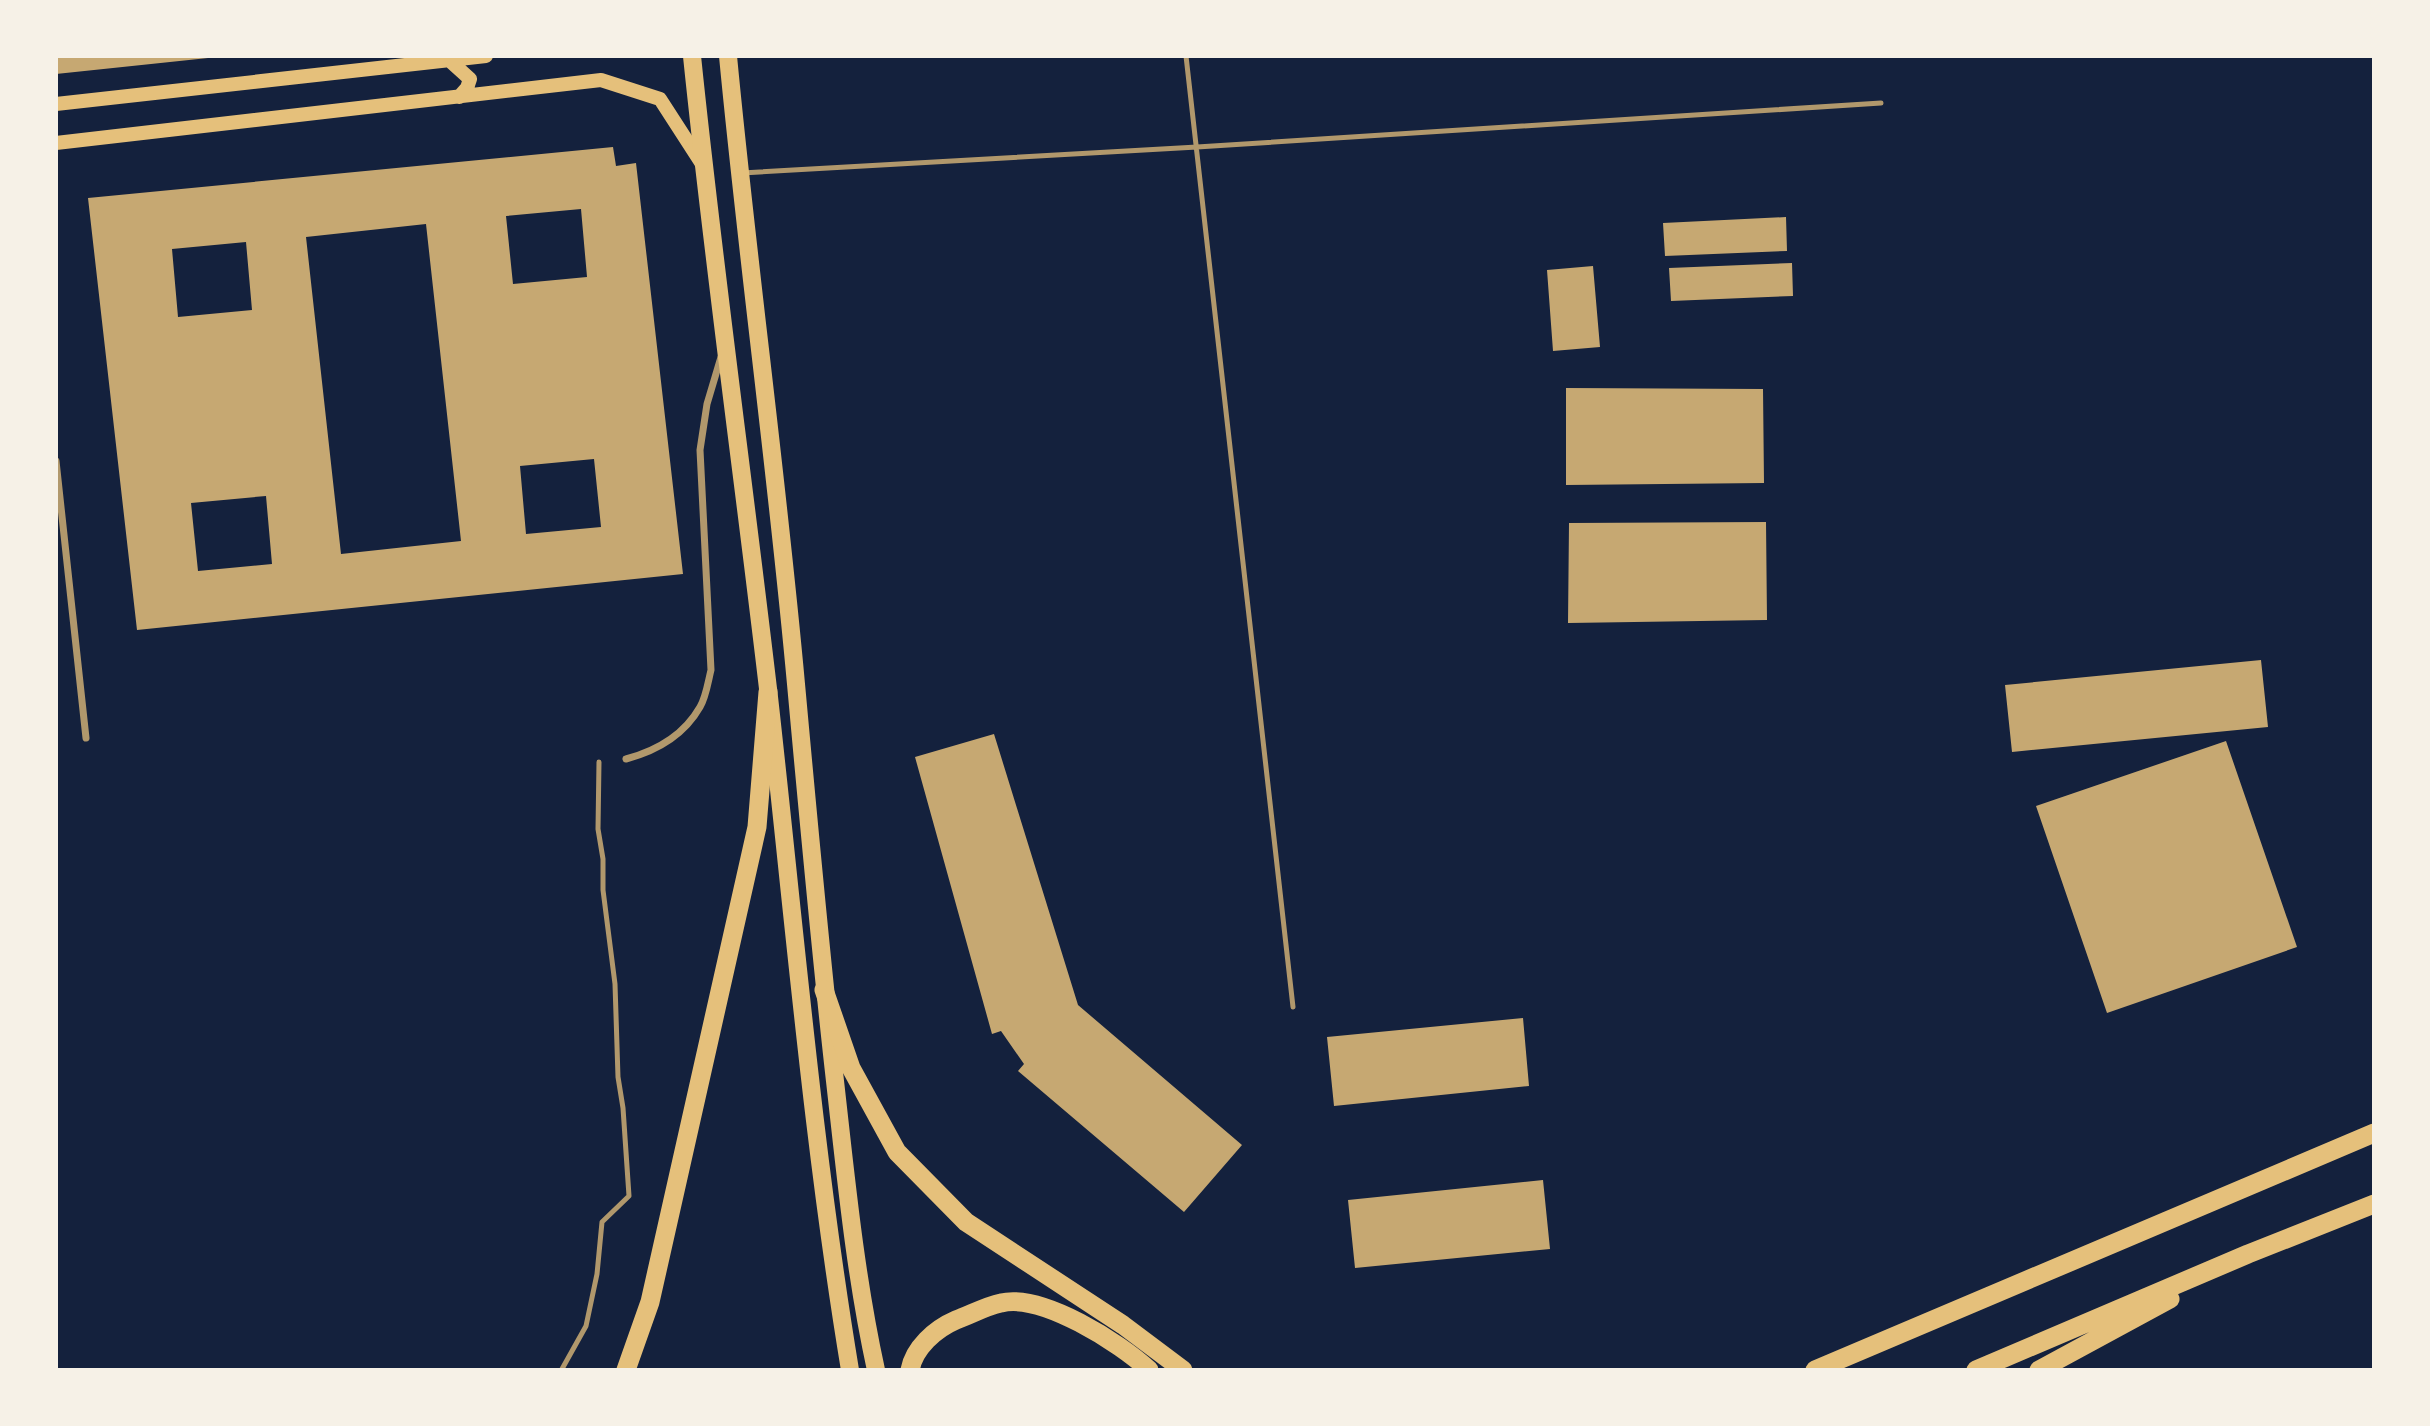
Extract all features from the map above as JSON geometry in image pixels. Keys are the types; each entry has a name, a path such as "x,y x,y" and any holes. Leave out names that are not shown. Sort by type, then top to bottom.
{"highway":[{"path":"626,1370 650,1302 757,827 768,692"},
{"path":"824,989 851,1068 897,1152 966,1222 1103,1311 1183,1370"},
{"path":"1815,1370 2374,1133"},
{"path":"1976,1370 2248,1254 2374,1204"},
{"path":"2039,1370 2115,1331 2248,1254"},
{"path":"910,1370 928,1337 950,1322 1003,1302 1046,1306 1096,1332 1149,1370"}],"main road":[{"path":"56,104 486,56"},
{"path":"692,56 768,692 831,1254 850,1370"},
{"path":"728,56 739,174 787,583 824,989 850,1219 863,1313 876,1370"},
{"path":"449,60 470,79 467,88 459,97"},
{"path":"56,144 601,80 660,99 704,166"}],"street":[{"path":"626,759 646,754 682,731 702,705 711,670 700,450 707,404 726,340"},
{"path":"56,461 86,738"}],"lane":[{"path":"1186,56 1293,1007"},
{"path":"739,174 1881,103"},
{"path":"562,1369 586,1326 597,1274 601,1222 629,1196 623,1108 618,1077 615,984 598,829 599,762"}],"building":[{"path":"56,56 208,56 208,58 56,74"},
{"path":"613,147 616,166 636,163 683,574 137,630 88,198","holes":["581,209 587,277 513,284 506,216","426,224 461,541 341,554 306,237","246,242 252,310 178,317 172,249","594,459 601,527 526,534 520,466","266,496 272,564 198,571 191,503"]},
{"path":"1786,217 1787,251 1665,256 1663,223"},
{"path":"1792,263 1793,296 1671,301 1669,268"},
{"path":"1593,266 1600,347 1553,351 1547,270"},
{"path":"1566,388 1763,389 1764,483 1566,485"},
{"path":"1766,522 1767,620 1568,623 1569,523"},
{"path":"2261,660 2268,727 2012,752 2005,685"},
{"path":"994,734 1078,1005 1242,1145 1184,1212 1018,1071 1024,1064 1001,1031 992,1034 915,757"},
{"path":"2226,741 2297,947 2107,1013 2036,806"},
{"path":"1523,1018 1529,1086 1334,1106 1327,1037"},
{"path":"1543,1180 1550,1249 1355,1268 1348,1200"}]}
